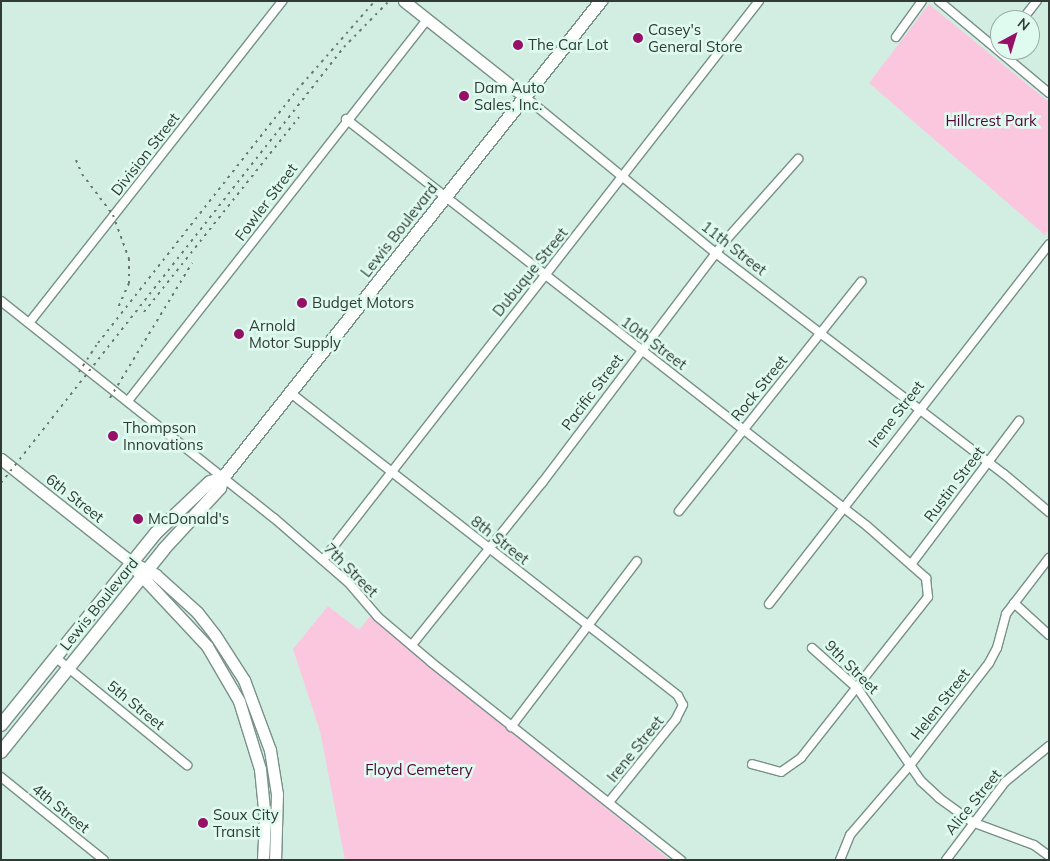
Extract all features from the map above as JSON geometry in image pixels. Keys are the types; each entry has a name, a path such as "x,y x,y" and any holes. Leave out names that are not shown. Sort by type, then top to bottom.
{"main road":[{"name":"11th Street","path":"404,1 525,98"},
{"name":"Lewis Boulevard","path":"1,752 144,573 220,488 223,478 292,394 601,1"},
{"name":"6th Street","path":"1,459 144,573"},
{"name":"Lewis Boulevard","path":"1,725 131,562 178,510 210,482 223,478"},
{"path":"144,573 194,628 225,672 239,701 260,769 265,819 262,860"},
{"path":"144,573 197,612 216,635 254,702 274,771 278,818 275,860"}],"street":[{"name":"Division Street","path":"29,323 282,1"},
{"name":"Dubuque Street","path":"323,560 472,366 546,277 624,178 759,1"},
{"path":"896,37 922,1"},
{"path":"939,1 990,42"},
{"name":"Fowler Street","path":"128,400 346,119 427,20"},
{"path":"1012,60 1049,93"},
{"name":"11th Street","path":"525,98 717,254 988,462 1049,512"},
{"name":"10th Street","path":"346,119 844,508 912,563 926,578 929,588 926,600 858,690"},
{"name":"Pacific Street","path":"412,645 489,549 717,254 798,159"},
{"name":"Irene Street","path":"769,604 844,508 918,408 1049,244"},
{"name":"Rock Street","path":"679,511 861,282"},
{"name":"7th Street","path":"1,301 128,400 323,560 348,582 378,617 511,726 680,860"},
{"name":"8th Street","path":"292,394 390,473 665,683 683,705 680,711"},
{"name":"Rustin Street","path":"912,563 1018,421"},
{"name":"Helen Street","path":"840,860 850,835 911,764 989,663 997,648 1003,621 1014,603 1049,558"},
{"path":"511,726 637,561"},
{"path":"1014,603 1049,635"},
{"name":"9th Street","path":"812,648 858,690 911,764 939,798 972,822 1034,845 1048,855"},
{"name":"5th Street","path":"55,657 187,765"},
{"path":"752,764 776,772 789,769 858,690"},
{"name":"Irene Street","path":"609,802 680,711"},
{"name":"Alice Street","path":"946,860 972,822 1005,782 1049,746"},
{"name":"4th Street","path":"1,777 104,860"}],"green space":[{"name":"Hillcrest Park","path":"929,4 990,54 990,60 998,60 1049,102 1049,230 1045,235 869,83"},
{"name":"Floyd Cemetery","path":"328,606 359,630 370,616 670,860 345,860 320,731 293,649"}],"railway":[{"path":"79,372 98,343 297,90 375,1"},
{"path":"1,483 344,47 389,1"},
{"path":"144,312 299,117"},
{"path":"76,160 82,174 113,215 129,259 129,283 117,310"},
{"path":"110,398 192,263"}],"place":[{"name":"Casey's General Store","path":"638,38"},
{"name":"The Car Lot","path":"518,45"},
{"name":"Dam Auto Sales, Inc.","path":"464,96"},
{"name":"Budget Motors","path":"302,303"},
{"name":"Arnold Motor Supply","path":"239,334"},
{"name":"Thompson Innovations","path":"113,436"},
{"name":"McDonald's","path":"138,519"},
{"name":"Soux City Transit","path":"203,823"}]}
